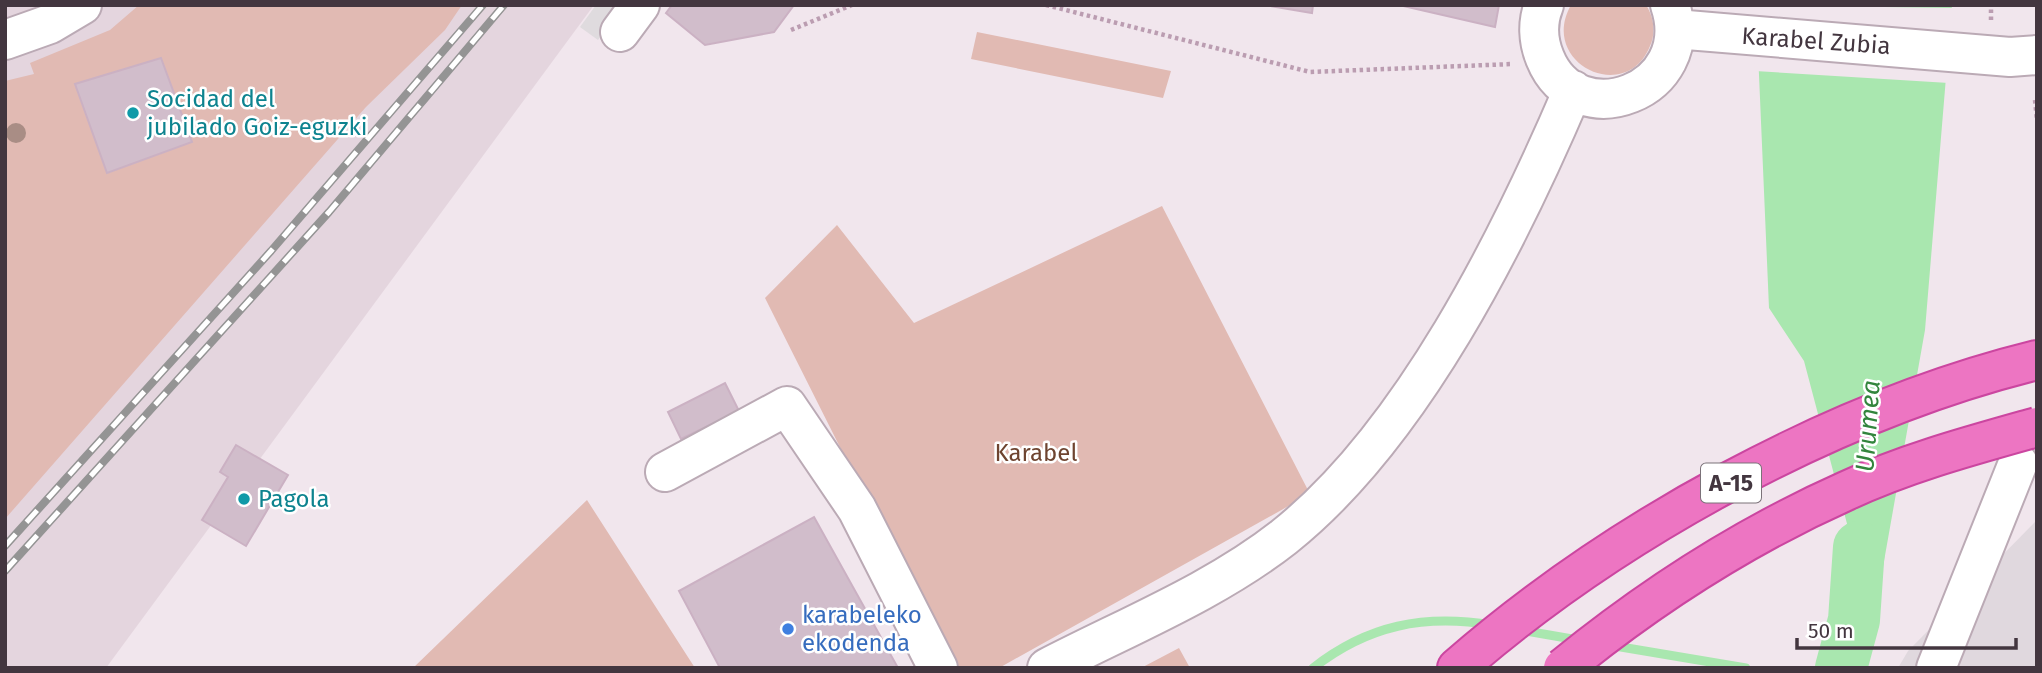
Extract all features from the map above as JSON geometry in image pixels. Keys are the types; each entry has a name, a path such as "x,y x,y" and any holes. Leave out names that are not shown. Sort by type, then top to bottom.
{"highway":[{"name":"A-15","path":"1457,668 1555,591 1712,493 1805,445 1922,394 2037,360"},
{"name":"A-15","path":"1563,668 1630,613 1751,539 1847,490 1978,443 2037,426"}],"street":[{"path":"5,40 50,24 82,5"},
{"path":"1544,5 1539,30 1541,48 1558,79 1573,90 1592,98 1613,99 1633,94 1650,83 1664,68 1672,50 1672,17"},
{"name":"Karabel Zubia","path":"1672,17 1724,35 1958,50 2030,71"},
{"path":"1047,668 1216,581 1282,538 1329,499 1370,452 1469,305 1573,90"},
{"path":"665,472 787,406 857,509 937,668"},
{"path":"1945,662 2018,463"}],"path":[{"path":"791,30 852,5"},
{"path":"1046,5 1310,72 1517,64 1517,52"},
{"path":"1990,20 1991,5"},
{"path":"2030,71 2037,120"}],"shaded area":[{"path":"5,5 594,5 106,668 5,668"},
{"path":"596,5 624,5 598,40 580,27"},
{"path":"2037,520 2037,668 1898,668 1908,651"}],"green space":[{"path":"139,5 462,5 445,30 366,107 5,519 5,81 34,74 30,63 110,30","holes":["161,58 192,142 108,173 75,85"]},
{"path":"1571,5 1646,5 1652,20 1653,36 1638,64 1623,73 1606,75 1589,70 1575,59 1566,44 1564,26"},
{"path":"977,32 1171,71 1163,98 971,59"},
{"name":"Karabel","path":"1162,206 1310,494 999,668 951,668 765,298 837,225 914,323"},
{"path":"587,500 695,668 413,668"},
{"path":"1179,648 1190,668 1141,668"}],"water":[{"path":"1756,5 1952,5 1925,330 1878,595 1826,649 1850,535 1804,361 1769,308"}],"pier":[{"path":"1752,5 1955,8 1949,83 1755,71"}],"building":[{"path":"672,5 794,5 774,32 705,45 666,13"},
{"path":"1264,5 1313,5 1312,13"},
{"path":"1399,5 1499,5 1495,27"},
{"name":"Socidad del jubilado Goiz-eguzki","path":"161,58 192,142 107,173 75,84"},
{"path":"725,383 739,411 681,439 668,412"},
{"name":"Pagola","path":"236,445 288,475 246,546 202,520 228,477 220,472"},
{"name":"karabeleko ekodenda","path":"814,517 898,668 720,668 679,591"}],"waterway":[{"name":"Urumea","path":"1841,668 1854,620 1859,547"},
{"path":"1313,668 1355,642 1398,626 1443,621 1492,625"},
{"path":"1520,630 1578,640"},
{"path":"1609,645 1746,668"}],"railway":[{"path":"5,546 271,251 483,5"},
{"path":"5,571 329,212 504,5"}],"place":[{"name":"Socidad del jubilado Goiz-eguzki","path":"133,113"},
{"name":"Pagola","path":"244,499"},
{"name":"karabeleko ekodenda","path":"788,629"}]}
